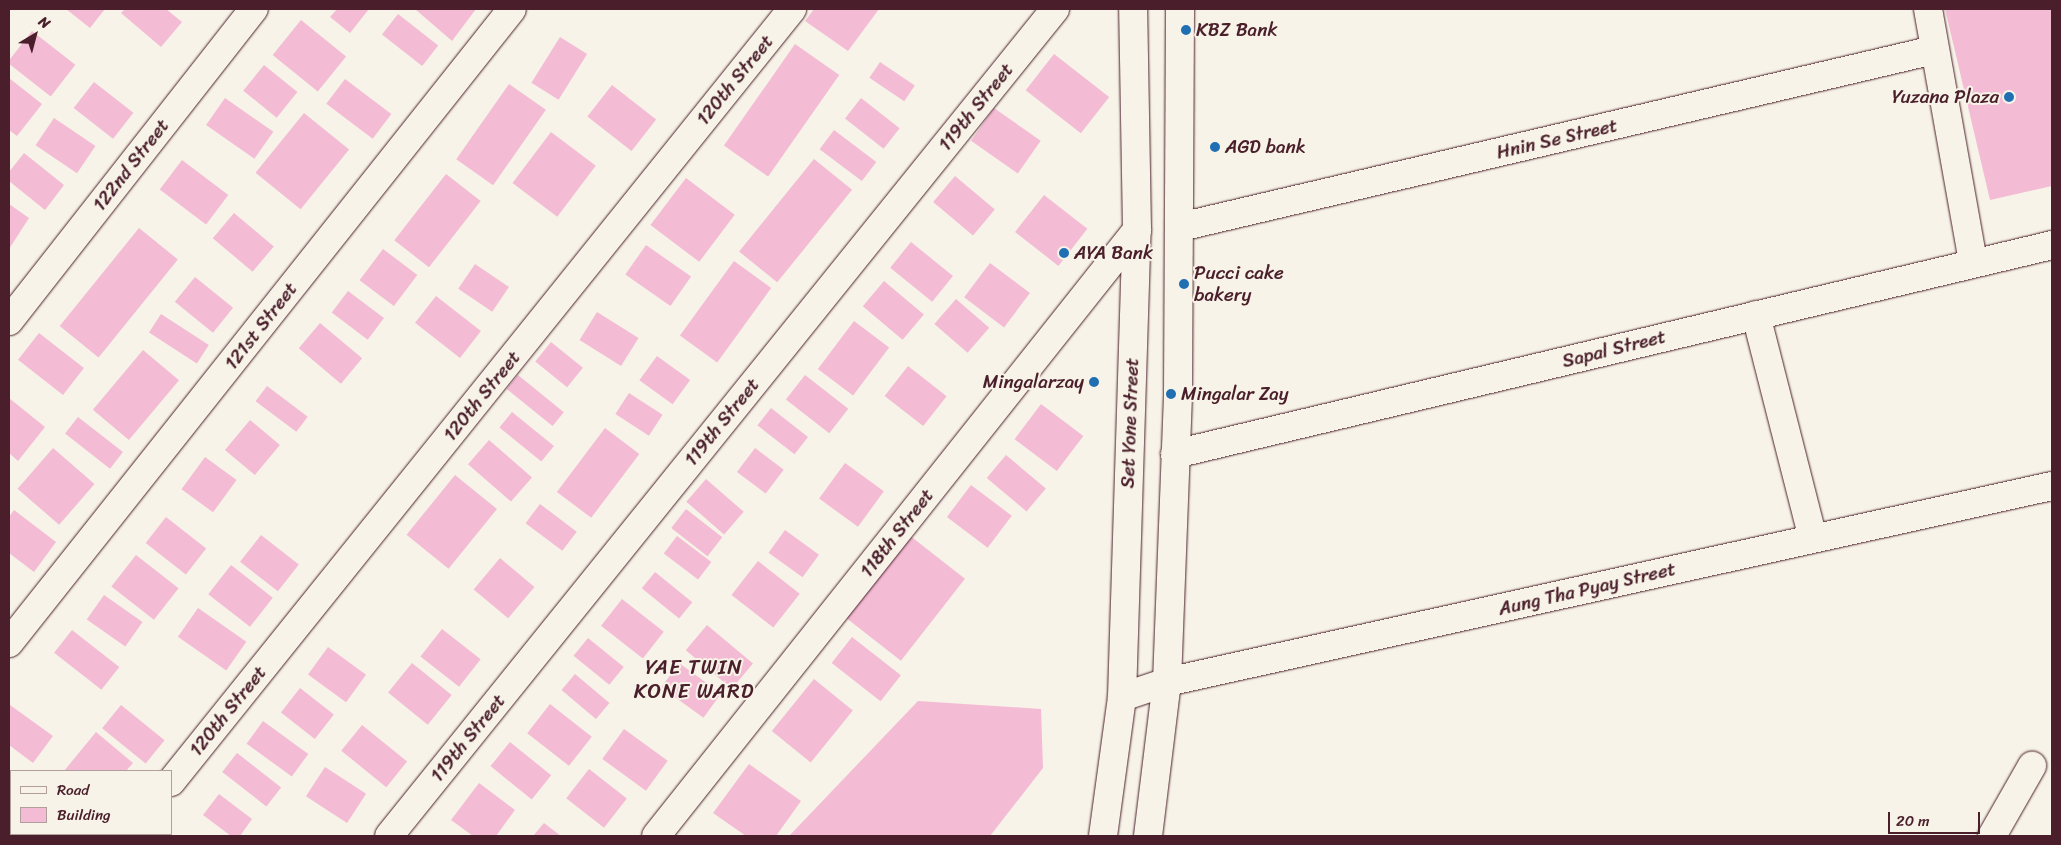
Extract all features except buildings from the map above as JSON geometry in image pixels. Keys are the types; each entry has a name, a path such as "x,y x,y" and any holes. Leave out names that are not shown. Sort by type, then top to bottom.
{"street":[{"name":"122nd Street","path":"9,321 254,9"},
{"name":"121st Street","path":"9,643 512,9"},
{"name":"120th Street","path":"172,781 792,9"},
{"name":"119th Street","path":"389,836 1056,9"},
{"name":"Set Yone Street","path":"1103,836 1122,697 1137,230 1133,9"},
{"path":"1148,836 1167,682 1180,227 1180,9"},
{"path":"1928,9 1973,262"},
{"name":"Hnin Se Street","path":"1180,227 1934,50"},
{"name":"118th Street","path":"656,836 1137,230"},
{"name":"Sapal Street","path":"1175,454 1973,262 2052,245"},
{"path":"1756,315 1813,538"},
{"name":"Aung Tha Pyay Street","path":"1122,697 1167,682 2052,486"},
{"path":"1992,836 2032,766"}],"place":[{"name":"KBZ Bank","path":"1186,30"},
{"name":"Yuzana Plaza","path":"2009,97"},
{"name":"AGD bank","path":"1215,147"},
{"name":"AYA Bank","path":"1064,253"},
{"name":"Pucci cake bakery","path":"1184,284"},
{"name":"Mingalarzay","path":"1094,382"},
{"name":"Mingalar Zay","path":"1171,394"}],"district":[{"name":"YAE TWIN KONE WARD","path":"694,679"}]}
